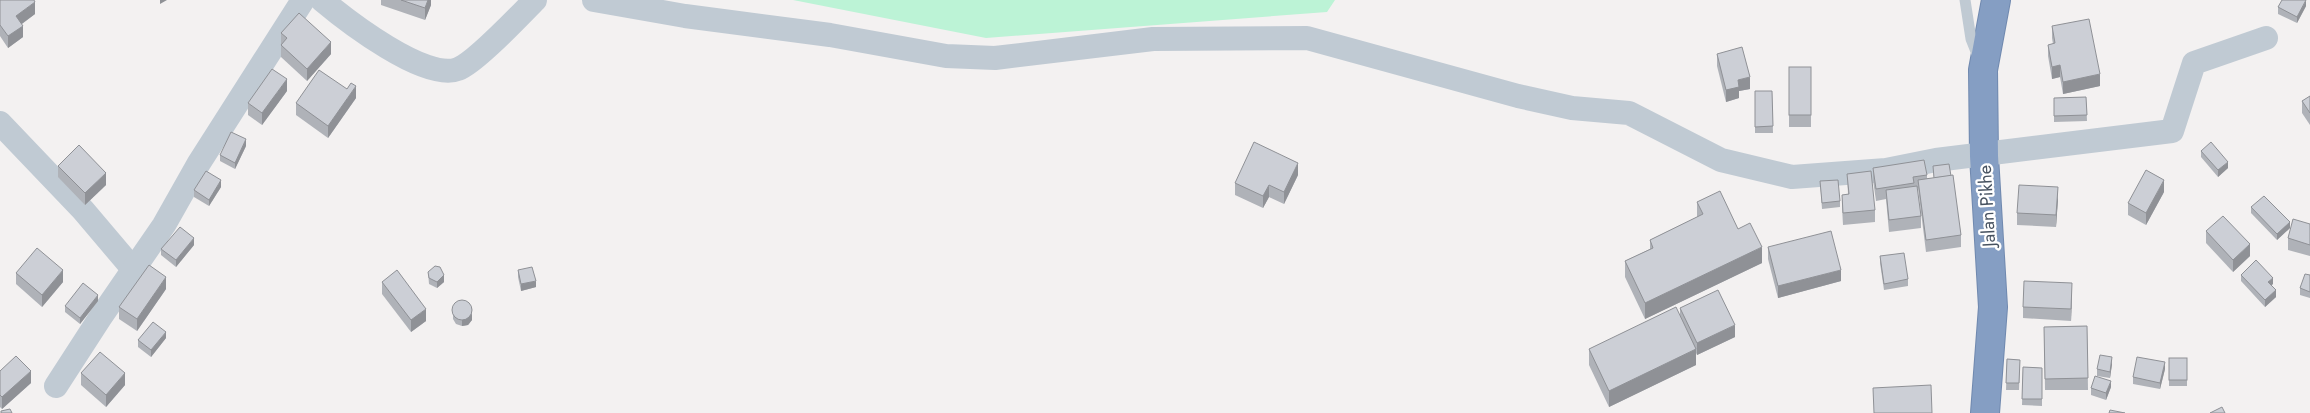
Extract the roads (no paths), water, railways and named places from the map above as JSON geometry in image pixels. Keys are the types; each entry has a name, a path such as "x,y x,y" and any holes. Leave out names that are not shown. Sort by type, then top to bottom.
{"highway":[{"name":"Jalan Pikhe","path":"1984,413 1993,307 1984,156 1983,70 1996,0"}],"street":[{"path":"56,386 133,269 164,226 199,163 303,0"},
{"path":"322,0 356,28 397,52 443,72 461,69 535,0"},
{"path":"594,0 685,16 830,35 946,56 995,58 1153,39 1307,38 1518,96 1572,108 1629,112 1721,160 1792,177 1886,170 1936,160 1984,156 2172,131 2194,63 2266,38"},
{"path":"0,122 83,210 133,269"}],"lane":[{"path":"1965,0 1971,39 1983,70"}]}
